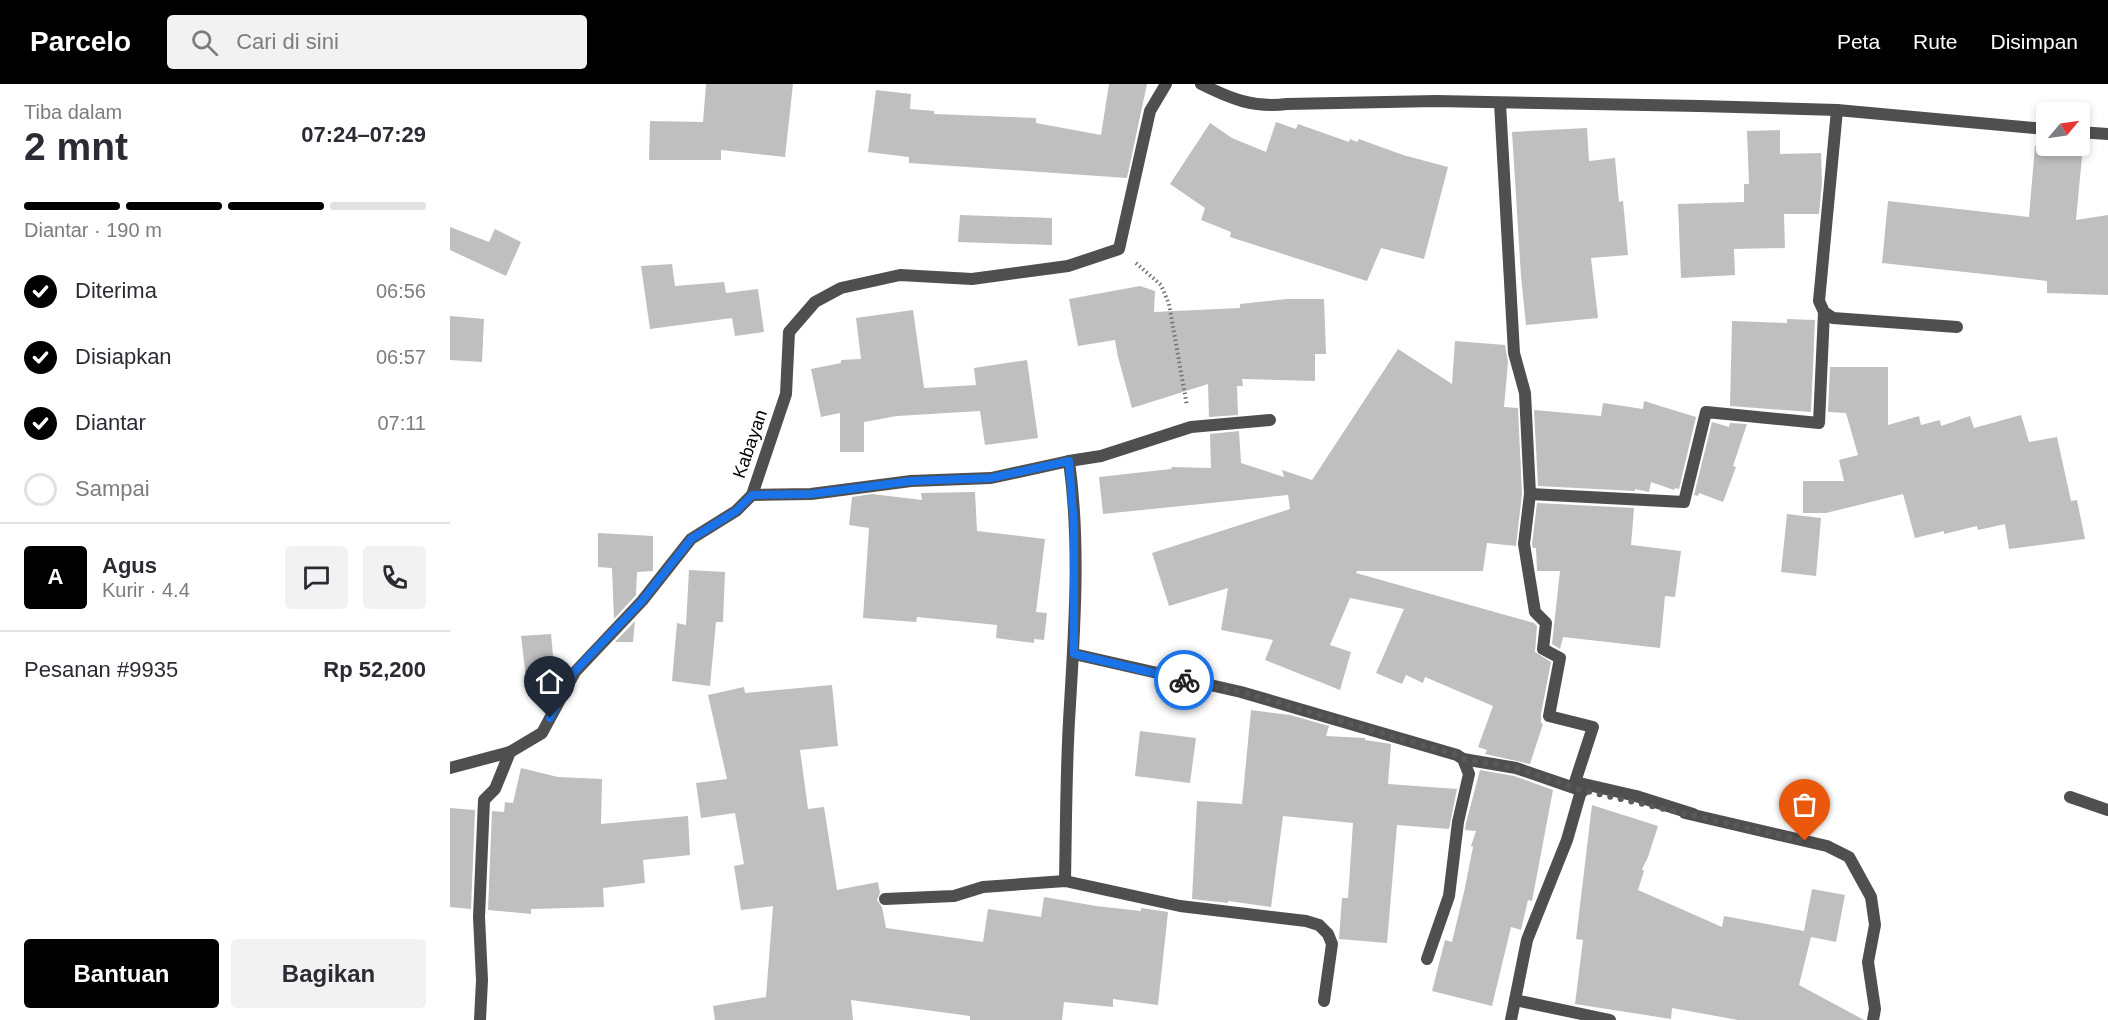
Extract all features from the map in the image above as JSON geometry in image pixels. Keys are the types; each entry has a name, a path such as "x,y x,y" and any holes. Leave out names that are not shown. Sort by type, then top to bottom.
{"street":[{"path":"1119,249 1150,111 1166,84"},
{"path":"1201,84 1229,98 1268,107 1299,104 1436,101 1700,106 1837,110 2036,128"},
{"path":"1500,103 1514,353 1526,393 1530,494 1524,544 1535,612 1546,623 1543,649 1560,658 1549,716 1593,727 1575,782 1636,796 1693,814"},
{"path":"1530,494 1684,502 1706,412 1819,423 1824,312 1819,301 1837,110"},
{"path":"2090,133 2108,134"},
{"name":"Kabayan","path":"450,768 510,752 542,734 574,672 642,601 691,539 736,511 752,495 786,394 789,332 815,302 840,288 900,275 972,279 1068,266 1119,249"},
{"path":"1824,312 1833,318 1957,327"},
{"path":"752,495 811,494 912,481 991,478 1101,456 1191,427 1270,420"},
{"path":"1065,881 1069,722 1074,654 1074,526 1069,461"},
{"path":"1074,654 1241,692 1457,755 1463,759 1516,768 1581,790 1827,846 1849,857 1871,897 1875,925 1868,962 1875,1009 1873,1020"},
{"path":"480,1020 482,980 479,917 484,800 495,789 510,752"},
{"path":"1427,959 1449,896 1458,822 1469,774 1463,759"},
{"path":"1511,1020 1527,940 1568,840 1581,790"},
{"path":"2070,797 2108,810"},
{"path":"885,898 954,896 983,887 1065,881 1180,906 1305,921 1319,925 1328,934 1332,944 1324,1001"},
{"path":"1515,1000 1610,1020"}],"path":[{"path":"1119,249 1161,285 1169,304 1191,427"}],"building":[{"path":"706,84 793,84 785,157 721,150 721,160 649,160 650,121 703,122"},
{"path":"1109,84 1147,84 1127,178 909,163 909,157 868,152 876,90 911,94 910,109 934,111 934,114 1036,118 1036,123 1101,135"},
{"path":"1276,122 1296,129 1298,124 1349,142 1350,139 1357,142 1359,139 1403,155 1448,167 1424,259 1381,248 1367,281 1230,237 1231,232 1201,220 1205,208 1170,184 1210,123 1232,138 1266,152"},
{"path":"1587,128 1589,161 1615,158 1619,202 1623,201 1628,255 1591,258 1598,318 1526,325 1512,132"},
{"path":"1780,130 1780,154 1821,153 1822,183 1819,214 1784,214 1785,248 1734,249 1735,275 1681,278 1678,204 1744,202 1744,184 1749,184 1747,131"},
{"path":"2035,146 2036,156 2082,156 2076,220 2108,215 2108,295 2047,293 2047,281 1882,263 1888,201 2029,217"},
{"path":"960,215 1052,218 1052,245 958,242"},
{"path":"450,227 489,242 495,229 521,242 506,276 450,250"},
{"path":"672,264 675,286 724,282 726,293 758,289 764,332 735,336 732,318 650,329 641,266"},
{"path":"1140,286 1155,291 1154,312 1240,308 1240,304 1287,299 1324,299 1326,354 1315,354 1315,381 1242,379 1243,386 1237,386 1238,415 1209,417 1208,384 1132,408 1115,340 1078,346 1069,299"},
{"path":"913,310 924,388 976,385 974,368 1027,360 1038,438 985,445 980,411 897,416 864,422 864,452 840,452 840,413 821,417 811,369 841,363 841,360 861,359 856,318"},
{"path":"450,316 484,319 482,362 450,360"},
{"path":"1787,319 1815,320 1811,412 1730,406 1732,321 1787,323"},
{"path":"1455,341 1505,345 1508,362 1504,407 1518,408 1522,494 1516,546 1487,543 1483,571 1357,571 1356,573 1534,623 1537,626 1535,652 1551,662 1541,714 1543,724 1530,764 1485,754 1487,750 1478,747 1493,706 1425,677 1423,683 1406,675 1402,684 1376,673 1404,609 1350,598 1330,645 1351,652 1340,690 1265,660 1273,640 1221,630 1228,588 1169,606 1152,553 1290,509 1288,495 1103,514 1099,477 1171,469 1172,467 1211,468 1210,434 1239,431 1241,463 1284,477 1282,470 1312,480 1398,349 1452,384"},
{"path":"1830,367 1888,367 1888,425 1919,416 1921,425 1940,420 1941,426 1970,416 1974,428 2021,415 2029,442 2057,437 2071,501 2077,500 2085,539 2009,549 2005,524 1978,530 1977,526 1944,534 1944,531 1915,538 1903,494 1826,513 1803,513 1803,481 1844,481 1839,460 1858,455 1846,413 1828,412"},
{"path":"1644,401 1696,417 1679,489 1674,490 1651,482 1649,492 1635,489 1635,491 1538,486 1534,410 1601,416 1603,403 1643,409"},
{"path":"1712,422 1729,427 1730,423 1747,424 1733,466 1736,467 1723,502 1699,493 1698,496 1694,495"},
{"path":"975,492 977,531 1045,539 1036,612 1047,613 1044,640 1034,639 1034,643 996,638 997,625 917,617 916,622 863,618 869,528 849,525 852,497 872,494 922,500 921,493"},
{"path":"1537,503 1634,508 1631,545 1681,551 1675,597 1665,596 1660,648 1563,637 1560,649 1552,644 1560,571 1537,571 1536,548 1533,548 1532,544"},
{"path":"1787,514 1821,518 1816,576 1781,572"},
{"path":"598,533 653,536 653,571 637,572 636,595 614,619 612,568 598,567"},
{"path":"689,570 725,572 723,622 716,622 710,686 672,681 677,623 686,625"},
{"path":"635,621 633,642 615,642"},
{"path":"551,634 555,676 526,678 521,636"},
{"path":"832,685 838,746 800,750 808,809 824,807 837,890 878,882 880,893 877,900 882,907 886,928 983,942 988,909 1041,917 1044,897 1096,906 1168,912 1158,1005 1113,999 1113,1007 1064,1002 1062,1020 970,1020 970,1016 851,1000 853,1020 715,1020 713,1006 766,997 773,906 741,910 734,866 744,864 735,813 701,818 696,783 727,779 708,695 744,687 745,693"},
{"path":"1251,710 1290,715 1329,726 1326,736 1365,738 1365,740 1391,744 1388,784 1457,789 1449,829 1397,825 1387,943 1339,939 1342,898 1348,898 1353,823 1283,816 1271,907 1192,899 1197,801 1242,804"},
{"path":"1140,731 1196,738 1190,783 1135,776"},
{"path":"521,768 558,777 602,779 601,824 688,816 690,855 643,860 645,883 603,888 604,907 531,909 531,914 488,910 492,811 504,812 505,802 513,803"},
{"path":"1480,770 1514,776 1553,790 1532,901 1528,900 1521,930 1511,927 1492,1006 1432,991 1445,940 1452,942 1464,892 1473,847 1471,846 1476,831 1465,830"},
{"path":"1592,805 1658,826 1642,869 1644,871 1638,890 1722,927 1724,916 1804,931 1812,889 1845,895 1836,942 1811,937 1799,985 1864,1020 1738,1020 1672,1008 1671,1019 1575,1004 1583,940 1576,939"},
{"path":"450,808 475,810 471,909 450,907"}],"way so far":[{"path":"1184,680 1241,692 1391,735 1457,755 1463,759 1516,768 1581,790 1805,841"}],"route":[{"path":"550,718 574,672 642,601 691,539 736,511 752,495 811,494 912,481 991,478 1069,461 1074,526 1074,654 1184,680"}]}
